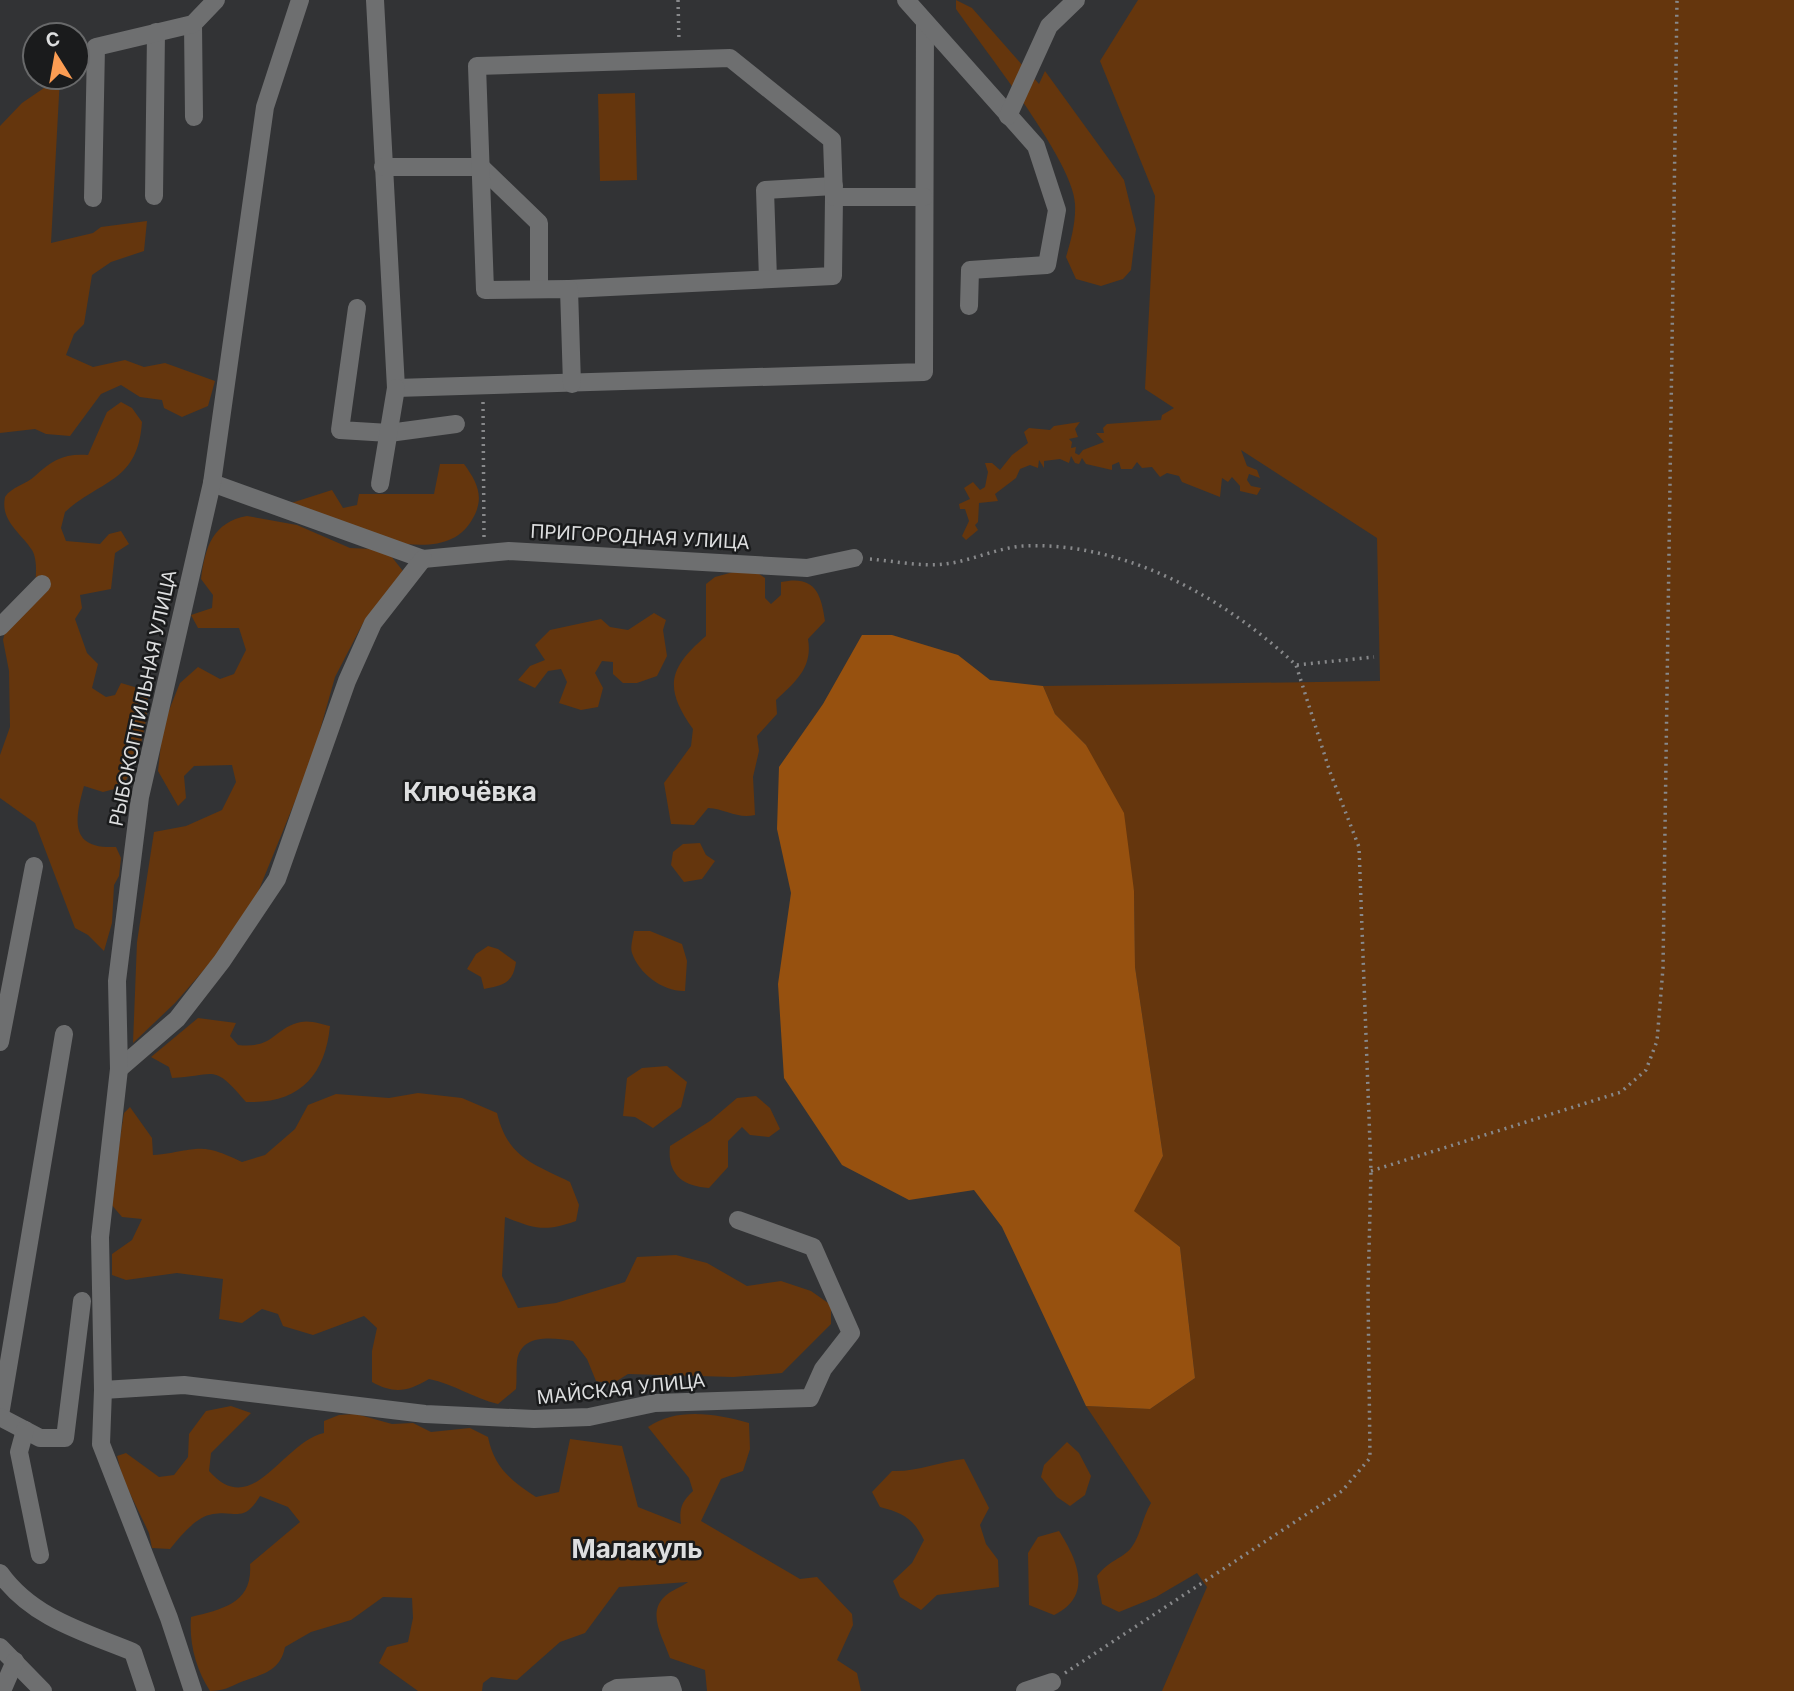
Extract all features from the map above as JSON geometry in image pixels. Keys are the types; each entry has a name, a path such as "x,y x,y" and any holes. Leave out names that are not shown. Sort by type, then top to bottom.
{"street":[{"path":"93,198 96,47 193,24 216,0"},
{"name":"РЫБОКОПТИЛЬНАЯ УЛИЦА","path":"193,1691 169,1618 101,1444 103,1390 100,1237 119,1069 117,981 140,797 212,483 265,107 300,0"},
{"path":"375,0 396,388 380,484"},
{"path":"906,0 1036,146 1057,210 1047,265 970,270 969,306"},
{"path":"1008,116 1049,26 1076,0"},
{"path":"396,388 924,372 925,22"},
{"path":"193,24 194,117"},
{"path":"154,196 156,32"},
{"path":"730,58 832,140 833,276 569,289 485,290 481,167 477,66 730,58"},
{"path":"383,167 481,167 539,223 539,289"},
{"path":"768,279 765,190 924,197"},
{"path":"569,289 572,384"},
{"path":"357,308 341,430 388,433 456,424"},
{"path":"119,1069 177,1019 222,961 278,879 347,681 373,623 423,559 212,483"},
{"name":"ПРИГОРОДНАЯ УЛИЦА","path":"423,559 509,551 807,568 854,558"},
{"path":"0,627 42,584"},
{"path":"0,1042 34,866"},
{"path":"64,1034 0,1416 40,1438 65,1438 82,1301"},
{"name":"МАЙСКАЯ УЛИЦА","path":"103,1390 184,1385 425,1413 534,1419 589,1417 655,1403 810,1398 823,1370 851,1333 813,1247 738,1220"},
{"path":"25,1430 19,1452 40,1555"},
{"path":"0,1573 13,1591 44,1615 133,1652 146,1691"},
{"path":"0,1647 43,1691"},
{"path":"2,1691 15,1661"},
{"path":"1025,1691 1052,1682"},
{"path":"611,1691 617,1688 671,1685 673,1691"}],"path":[{"path":"678,0 680,58"},
{"path":"1371,1171 1621,1091 1646,1070 1657,1041 1663,968 1677,0"},
{"path":"482,386 484,554"},
{"path":"854,558 943,564 1023,546 1102,552 1199,592 1266,638 1296,666 1330,772 1359,847 1371,1171 1367,1291 1370,1458 1342,1491 1052,1682"},
{"path":"1296,666 1374,657"}],"shaded area":[{"path":"956,0 972,8 1039,84 1045,71 1124,180 1136,229 1131,270 1123,279 1101,286 1076,279 1066,257 1075,217 1071,185 1044,134 956,9"},
{"path":"1138,0 1794,0 1794,1691 1162,1691 1207,1587 1197,1573 1156,1597 1119,1612 1102,1604 1097,1576 1131,1548 1151,1503 1086,1406 1150,1409 1195,1378 1180,1247 1133,1211 1163,1156 1135,967 1134,891 1086,745 1055,714 1043,686 1380,681 1377,538 1241,450 1247,466 1257,470 1260,478 1249,474 1247,480 1251,486 1261,488 1257,495 1240,491 1240,486 1232,477 1228,482 1222,478 1220,497 1182,482 1179,476 1167,473 1160,477 1152,467 1142,468 1137,462 1132,469 1121,469 1119,462 1112,465 1112,470 1086,464 1082,458 1079,464 1075,463 1071,456 1069,463 1060,459 1044,461 1044,468 1039,460 1038,468 1030,465 1020,469 1016,478 995,494 998,501 979,503 978,522 975,525 978,530 966,540 962,536 969,521 965,509 960,509 959,504 970,499 964,488 973,482 980,490 985,487 988,472 985,463 992,463 1000,470 1012,455 1028,443 1024,432 1029,428 1050,430 1054,426 1080,422 1075,429 1078,437 1069,439 1072,442 1071,448 1076,447 1075,453 1079,455 1083,450 1104,442 1096,433 1104,433 1103,428 1107,424 1161,420 1162,415 1174,408 1145,389 1155,196 1100,61"},
{"path":"40,91 59,91 51,243 93,233 101,227 147,221 144,251 111,262 92,275 84,324 74,334 66,355 93,367 125,360 144,367 165,363 215,381 208,406 182,417 164,408 162,400 140,397 121,385 101,394 70,436 46,434 35,429 0,433 0,126 22,103"},
{"path":"635,93 637,180 600,181 598,94"},
{"path":"121,402 132,408 142,422 133,457 116,477 65,512 61,528 66,541 100,544 109,534 121,531 129,544 115,553 111,589 80,595 82,608 75,619 87,653 98,664 92,688 106,697 115,695 121,683 148,691 142,740 122,787 103,792 84,786 78,811 79,831 83,838 101,846 116,847 121,858 119,876 114,885 112,923 104,951 88,935 75,928 35,823 0,798 0,755 10,727 9,671 3,640 9,615 34,598 36,573 32,550 8,520 4,505 8,494 53,462 72,455 88,455 107,412"},
{"path":"440,464 464,464 476,483 479,496 473,518 458,535 437,544 384,540 285,505 332,490 343,508 357,505 359,494 434,494"},
{"path":"247,516 297,525 350,548 371,549 391,556 403,571 363,623 335,677 311,762 256,897 217,955 175,1003 133,1043 137,942 154,832 186,826 222,810 236,782 232,765 194,766 184,776 186,798 178,806 158,771 163,725 180,683 198,667 220,679 234,674 246,650 239,628 198,628 191,615 212,608 213,595 201,579 205,556 213,538 226,524"},
{"path":"737,571 756,572 765,578 765,598 771,604 781,595 781,582 792,580 808,584 818,594 825,621 808,639 808,658 801,674 776,700 777,714 757,736 759,751 753,777 755,815 743,816 708,808 694,825 671,824 664,783 691,746 693,729 677,701 674,679 684,658 706,636 706,584 715,577"},
{"path":"654,613 666,620 663,630 667,656 657,676 637,683 623,683 613,674 613,662 602,661 595,673 603,688 598,707 581,710 559,703 567,682 561,669 548,671 535,688 518,680 530,666 545,660 535,645 550,630 601,619 610,627 628,630"},
{"path":"862,635 892,635 958,655 990,680 1043,686 1055,714 1086,745 1124,813 1134,891 1135,967 1163,1156 1134,1211 1180,1247 1195,1378 1150,1409 1086,1406 1002,1227 974,1190 909,1200 842,1165 784,1078 778,984 791,893 777,829 779,767 823,704"},
{"path":"700,843 706,855 715,861 702,879 684,882 671,865 673,852 683,844"},
{"path":"634,931 650,931 682,944 687,961 685,991 661,985 640,968 631,951"},
{"path":"488,946 498,949 516,962 510,979 484,989 481,977 467,969 476,954"},
{"path":"198,1018 236,1023 230,1036 238,1045 260,1044 301,1022 330,1026 322,1059 306,1084 281,1098 246,1102 220,1076 206,1074 172,1078 169,1067 151,1057"},
{"path":"667,1066 687,1082 681,1107 653,1128 635,1117 623,1116 627,1078 642,1068"},
{"path":"418,1093 462,1098 497,1113 515,1150 533,1164 570,1182 579,1205 576,1221 540,1228 505,1217 502,1276 518,1308 556,1303 625,1282 637,1257 676,1255 707,1263 747,1286 781,1281 811,1291 831,1305 831,1324 782,1373 733,1377 628,1374 612,1384 596,1381 587,1359 573,1341 539,1339 525,1346 520,1352 516,1389 498,1404 429,1379 414,1387 400,1390 372,1382 372,1351 377,1328 364,1316 313,1335 283,1326 278,1314 262,1309 242,1323 219,1319 223,1279 177,1273 126,1280 112,1275 112,1254 132,1240 142,1219 122,1217 110,1203 124,1113 130,1107 152,1138 153,1155 206,1149 242,1162 265,1155 295,1129 308,1105 336,1094 389,1098"},
{"path":"756,1096 770,1108 780,1129 769,1137 750,1135 742,1127 728,1141 728,1167 709,1188 691,1185 678,1177 671,1164 670,1146 710,1121 737,1098"},
{"path":"231,1406 251,1413 211,1453 209,1471 225,1484 240,1487 254,1483 309,1439 324,1433 324,1421 339,1415 356,1414 392,1424 413,1423 431,1432 470,1428 488,1437 499,1465 536,1497 559,1492 570,1439 622,1446 638,1507 681,1524 682,1506 693,1491 689,1478 648,1427 672,1417 697,1414 749,1423 750,1449 743,1471 721,1479 701,1521 800,1579 817,1577 852,1614 853,1625 837,1660 857,1673 861,1691 707,1691 705,1670 670,1658 656,1616 662,1600 688,1582 619,1587 585,1633 560,1642 517,1680 491,1677 483,1683 482,1691 418,1691 379,1663 387,1647 408,1642 413,1618 412,1598 383,1597 351,1620 311,1632 285,1647 279,1662 269,1671 226,1688 210,1691 194,1656 191,1617 225,1607 241,1596 247,1588 250,1564 300,1522 288,1507 260,1496 244,1513 213,1514 200,1519 170,1549 152,1548 149,1533 123,1479 117,1456 126,1453 159,1477 174,1475 188,1457 189,1434 206,1411"},
{"path":"1067,1442 1079,1453 1091,1476 1085,1495 1070,1506 1057,1497 1041,1477 1044,1465"},
{"path":"964,1459 989,1508 980,1525 986,1544 998,1560 999,1587 937,1595 921,1610 900,1597 893,1581 912,1563 924,1540 916,1526 906,1518 880,1507 872,1492 892,1471"},
{"path":"1059,1531 1076,1566 1078,1588 1066,1607 1054,1615 1029,1605 1028,1553 1038,1537"}],"district":[{"name":"Ключёвка","path":"470,791"},
{"name":"Малакуль","path":"637,1548"}]}
